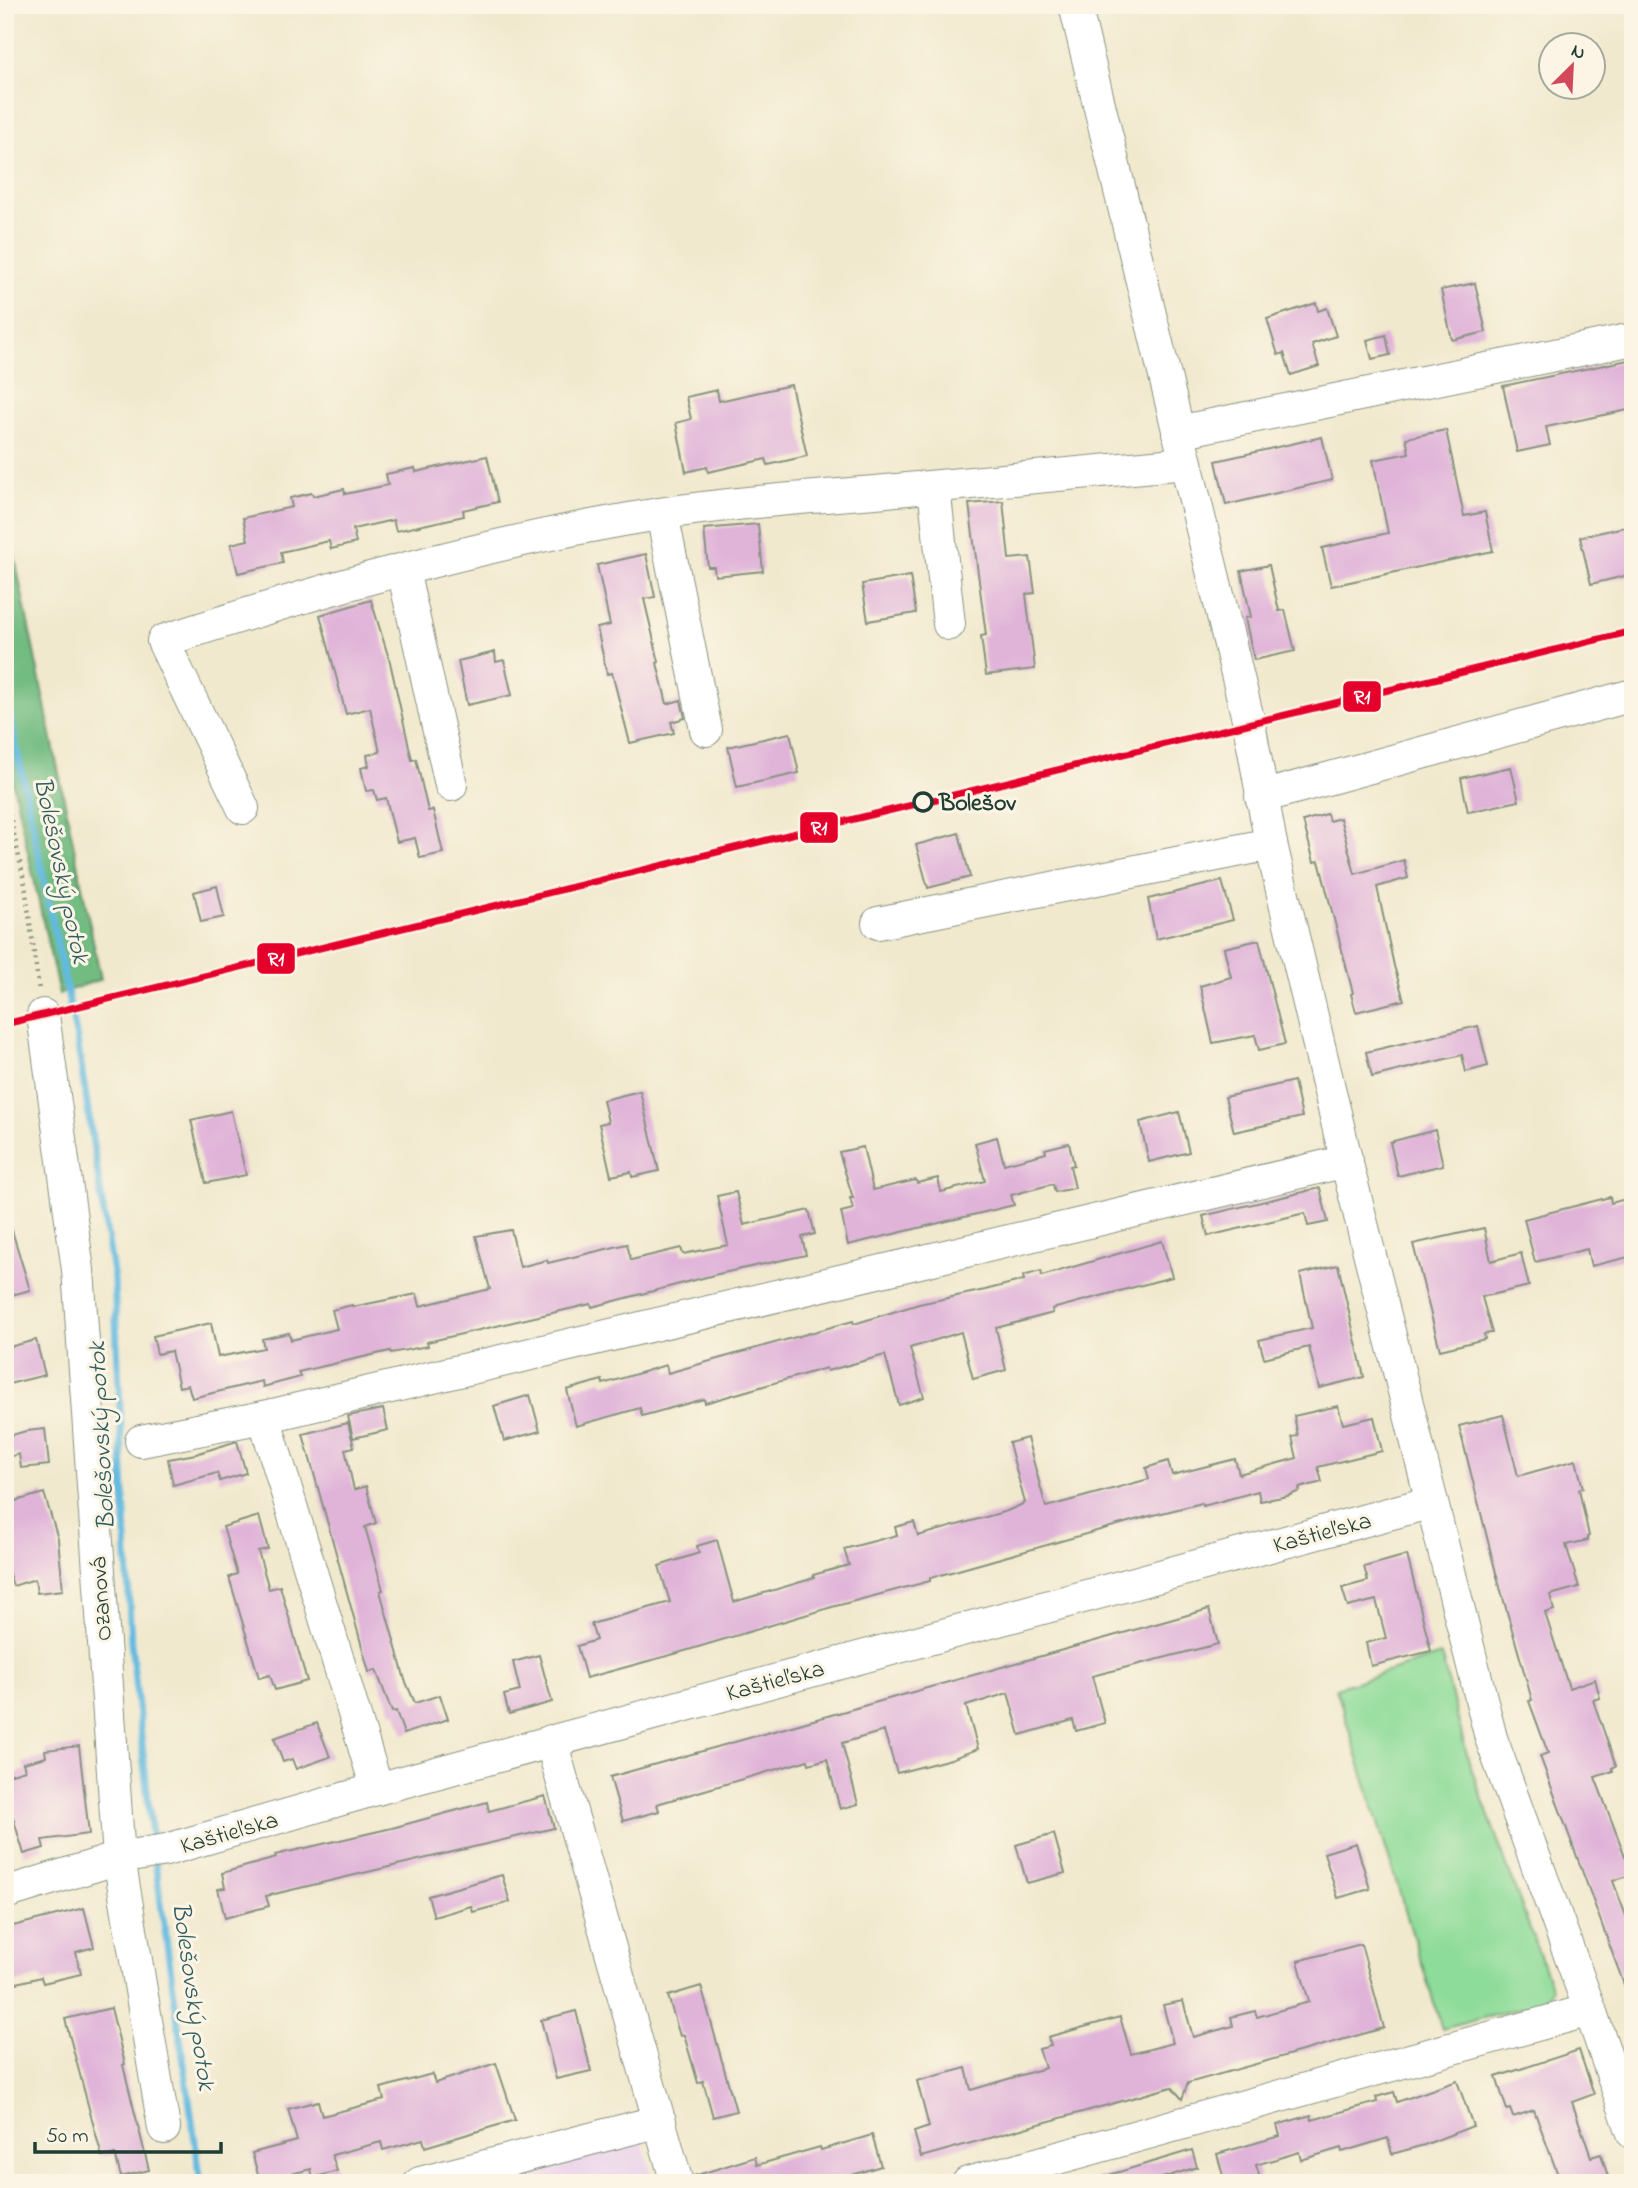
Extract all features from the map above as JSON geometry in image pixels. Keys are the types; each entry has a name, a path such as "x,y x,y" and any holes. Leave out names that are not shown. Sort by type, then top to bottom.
{"street":[{"path":"1076,5 1250,723 1271,844 1490,1738 1633,2133"},
{"path":"1178,432 1633,339"},
{"path":"243,808 163,641 258,610 534,536 662,514 1186,463"},
{"path":"934,486 949,624"},
{"path":"662,514 706,730"},
{"path":"403,570 451,785"},
{"path":"1261,797 1633,695"},
{"path":"878,923 1271,844"},
{"name":"Ozanová","path":"43,1015 78,1270 143,1854 164,2128"},
{"path":"141,1441 264,1416 1347,1161"},
{"path":"264,1416 377,1789"},
{"name":"Kaštieľska","path":"143,1854 1432,1502"},
{"path":"551,1741 677,2183"},
{"path":"5,1893 143,1854"},
{"path":"968,2183 1590,2010"},
{"path":"420,2183 660,2121"}],"path":[{"path":"5,793 25,885 43,1015"}],"shaded area":[{"path":"641,2139 654,2183 477,2183"}],"green space":[{"path":"5,510 101,979 59,994 5,748"},
{"path":"1441,1655 1469,1762 1552,1989 1543,2002 1442,2029 1336,1688"}],"building":[{"path":"1475,283 1486,332 1452,340 1441,290"},
{"path":"1316,303 1318,311 1327,308 1336,336 1312,344 1319,366 1291,375 1284,353 1278,355 1267,319"},
{"path":"1386,335 1390,355 1372,359 1367,340"},
{"path":"1633,359 1633,409 1546,427 1550,445 1517,452 1503,386"},
{"path":"791,385 807,456 768,465 766,459 708,472 707,467 686,472 676,423 691,419 686,397 717,390 719,401"},
{"path":"1446,430 1464,516 1485,512 1493,551 1331,586 1322,548 1388,533 1373,460 1409,453 1406,438"},
{"path":"1322,437 1332,480 1226,505 1216,461"},
{"path":"487,456 498,502 463,510 464,516 396,531 393,520 353,529 356,543 331,549 329,541 281,552 283,563 238,573 231,544 248,540 243,518 292,507 290,498 344,489 345,494 388,485 386,474 415,468 416,472"},
{"path":"1003,501 1009,559 1030,557 1035,593 1026,594 1035,669 986,675 981,636 986,635 969,504"},
{"path":"758,524 763,571 715,576 714,567 708,567 704,529"},
{"path":"1633,525 1633,574 1591,584 1580,537"},
{"path":"646,554 655,597 644,599 659,662 657,663 667,704 681,700 685,718 671,722 674,733 630,743 612,673 607,674 597,628 610,625 597,565"},
{"path":"1269,565 1279,611 1285,610 1295,651 1254,660 1245,618 1251,617 1241,571"},
{"path":"910,576 916,613 868,621 862,584"},
{"path":"371,600 390,662 412,760 416,759 428,811 433,810 443,853 420,858 415,838 397,842 386,798 377,800 374,790 366,791 361,768 369,766 367,755 380,752 370,708 346,714 320,615"},
{"path":"495,652 496,662 504,660 512,695 467,705 458,661"},
{"path":"790,733 799,773 737,787 728,747"},
{"path":"1511,767 1519,801 1468,812 1461,778"},
{"path":"1327,814 1329,821 1340,818 1355,874 1404,860 1408,878 1377,887 1404,1000 1356,1012 1319,861 1314,862 1303,821"},
{"path":"959,833 970,877 928,888 916,845"},
{"path":"1222,881 1233,920 1156,939 1148,899"},
{"path":"217,886 224,917 201,922 194,892"},
{"path":"1259,940 1285,1044 1259,1050 1255,1035 1213,1043 1200,986 1231,977 1224,948"},
{"path":"1478,1026 1488,1066 1466,1072 1462,1055 1372,1077 1366,1052"},
{"path":"1294,1081 1302,1117 1234,1132 1225,1097"},
{"path":"640,1091 659,1171 632,1177 631,1172 611,1176 599,1124 608,1122 603,1100"},
{"path":"231,1111 246,1175 206,1183 191,1120"},
{"path":"1179,1112 1189,1152 1149,1162 1140,1122"},
{"path":"1435,1130 1443,1165 1398,1176 1390,1142"},
{"path":"997,1137 1004,1164 1046,1153 1045,1149 1069,1143 1075,1188 1055,1192 1053,1184 1011,1195 1014,1205 848,1245 841,1212 853,1209 850,1198 853,1198 839,1152 863,1147 873,1190 938,1178 941,1192 985,1181 975,1143"},
{"path":"1320,1188 1328,1222 1308,1226 1305,1213 1208,1236 1203,1216"},
{"path":"736,1192 744,1225 809,1210 815,1234 802,1237 806,1255 718,1274 592,1307 591,1304 427,1342 428,1346 391,1353 390,1351 298,1372 300,1377 263,1387 262,1381 192,1398 188,1385 179,1387 171,1351 157,1354 153,1336 211,1323 218,1357 264,1348 262,1339 289,1333 291,1340 337,1329 332,1310 352,1305 417,1294 420,1306 490,1289 476,1236 511,1230 520,1267 627,1244 631,1260 681,1248 683,1254 728,1245 717,1196"},
{"path":"1610,1197 1611,1203 1633,1197 1633,1256 1591,1266 1587,1249 1535,1262 1524,1219"},
{"path":"10,1224 30,1290 5,1297 5,1225"},
{"path":"1484,1228 1491,1261 1521,1253 1529,1286 1482,1297 1492,1333 1484,1334 1485,1339 1440,1350 1413,1244"},
{"path":"1162,1241 1172,1277 1052,1309 1053,1313 996,1328 1006,1370 973,1379 961,1332 910,1348 924,1397 899,1405 885,1355 827,1371 826,1368 705,1403 704,1399 642,1416 640,1408 576,1426 567,1390 602,1380 603,1384 666,1365 668,1373 853,1321 854,1324 919,1304 1024,1280 1023,1276 1041,1271 1042,1276"},
{"path":"1338,1265 1364,1377 1319,1388 1309,1347 1264,1358 1259,1340 1312,1328 1300,1274"},
{"path":"36,1340 45,1375 5,1385 5,1348"},
{"path":"530,1395 540,1431 504,1441 494,1406"},
{"path":"1338,1406 1343,1424 1374,1417 1382,1451 1318,1467 1322,1482 1299,1488 1300,1491 1288,1496 1260,1501 1258,1491 1203,1506 1202,1503 1146,1517 586,1678 577,1646 596,1640 591,1624 670,1602 659,1566 699,1553 697,1546 717,1540 734,1602 849,1565 844,1549 897,1535 895,1527 914,1522 918,1536 1007,1511 1025,1503 1009,1443 1027,1438 1046,1507 1149,1479 1146,1468 1168,1461 1172,1475 1235,1459 1239,1474 1297,1458 1292,1437 1298,1436 1294,1416"},
{"path":"383,1409 388,1430 353,1438 348,1416"},
{"path":"1503,1415 1518,1476 1576,1460 1583,1488 1579,1489 1588,1540 1566,1545 1579,1587 1550,1595 1554,1610 1545,1613 1569,1688 1595,1679 1600,1698 1593,1700 1616,1766 1612,1768 1613,1771 1595,1777 1625,1856 1633,1854 1633,1874 1613,1881 1628,1921 1633,1919 1633,2001 1630,2001 1540,1756 1548,1753 1529,1701 1532,1700 1459,1426"},
{"path":"348,1423 354,1447 345,1449 354,1490 366,1486 376,1523 365,1527 405,1680 415,1703 440,1695 448,1719 404,1734 396,1711 392,1712 376,1670 369,1672 303,1434"},
{"path":"45,1429 49,1465 21,1468 19,1454 5,1458 5,1437"},
{"path":"237,1441 246,1473 220,1481 217,1473 173,1485 168,1459 196,1454"},
{"path":"44,1493 58,1539 63,1590 37,1593 35,1579 13,1586 5,1562 5,1504"},
{"path":"259,1516 268,1549 258,1551 269,1589 280,1586 307,1681 275,1690 270,1675 259,1678 229,1577 237,1574 223,1527"},
{"path":"1407,1555 1431,1651 1371,1666 1366,1643 1386,1638 1376,1600 1348,1607 1342,1588 1368,1581 1364,1567"},
{"path":"1209,1609 1218,1644 1092,1676 1105,1723 1076,1731 1073,1720 1020,1735 1008,1693 966,1706 978,1749 951,1759 897,1773 884,1731 842,1743 858,1804 840,1809 827,1759 809,1764 808,1760 657,1804 659,1811 623,1821 610,1777"},
{"path":"539,1655 552,1702 509,1714 504,1695 520,1691 513,1662"},
{"path":"317,1723 330,1757 296,1769 292,1759 283,1762 274,1738"},
{"path":"79,1746 89,1834 42,1840 44,1848 24,1854 5,1791 5,1776 25,1770 23,1763 46,1757 45,1750"},
{"path":"545,1796 554,1828 266,1896 269,1906 225,1918 218,1889 225,1888 222,1873 276,1858 275,1855 392,1828 487,1802 489,1811"},
{"path":"1054,1834 1065,1873 1027,1883 1016,1845"},
{"path":"1356,1843 1370,1889 1338,1898 1324,1853"},
{"path":"502,1875 510,1902 473,1912 471,1906 434,1917 428,1896"},
{"path":"84,1908 94,1947 76,1952 81,1974 43,1983 41,1977 5,1986 5,1928"},
{"path":"1361,1944 1384,2028 1188,2083 1182,2099 1172,2087 921,2157 914,2132 929,2127 917,2081 966,2068 971,2090 1045,2068 1039,2049 1051,2046 1048,2037 1120,2017 1131,2054 1173,2043 1163,2005 1183,2001 1193,2037 1233,2026 1231,2017 1255,2011 1257,2017 1309,2002 1298,1961"},
{"path":"701,1986 736,2111 713,2117 703,2081 698,2083 684,2035 680,2036 668,1996"},
{"path":"111,2008 149,2170 121,2177 115,2154 102,2157 65,2019"},
{"path":"576,2011 591,2071 556,2079 541,2020"},
{"path":"1579,2050 1594,2094 1572,2102 1591,2157 1601,2154 1610,2183 1561,2183 1534,2110 1513,2117 1510,2109 1507,2110 1496,2077"},
{"path":"496,2063 515,2120 425,2147 423,2139 383,2150 381,2142 332,2155 337,2171 313,2178 311,2169 260,2182 252,2153 297,2141 288,2109 318,2101 322,2116 384,2100 381,2088 432,2074 435,2083"},
{"path":"1457,2081 1473,2126 1392,2154 1388,2138 1342,2152 1341,2148 1301,2160 1299,2152 1256,2165 1260,2178 1244,2183 1225,2183 1217,2154 1280,2136 1277,2125 1311,2115 1312,2120 1377,2102 1376,2097 1394,2092 1397,2102"},
{"path":"872,2135 881,2166 852,2175 822,2183 695,2183 694,2176 755,2157 757,2165"},
{"path":"1192,2150 1197,2167 1147,2183 1100,2183 1099,2178"}],"waterway":[{"name":"Bolešovský potok","path":"5,693 77,1039 114,1280 131,1642 153,1846"},
{"name":"Bolešovský potok","path":"155,1861 201,2183"}],"transit line":[{"name":"R1","path":"5,1024 1633,631"}],"place":[{"name":"Bolešov","path":"923,802"}]}
